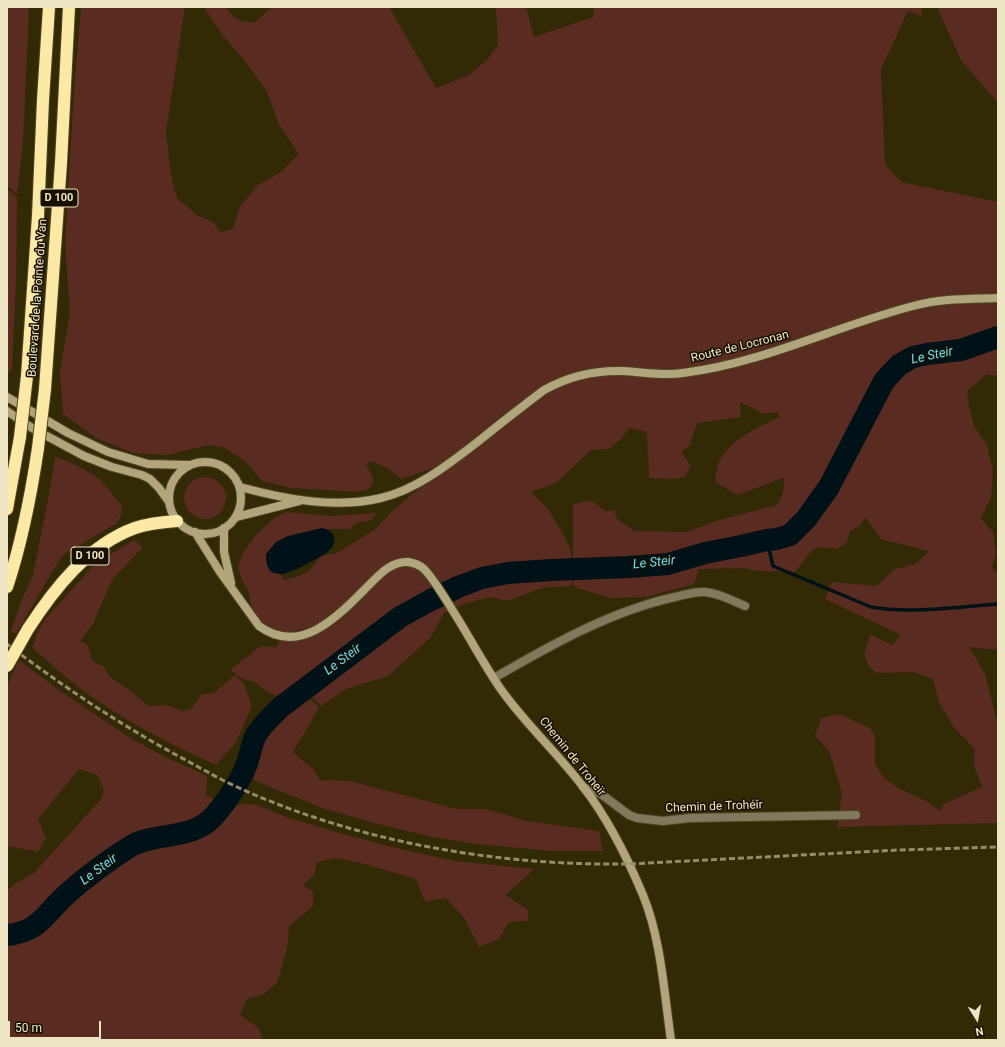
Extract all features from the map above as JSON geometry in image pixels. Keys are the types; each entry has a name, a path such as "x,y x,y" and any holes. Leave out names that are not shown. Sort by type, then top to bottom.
{"highway":[{"name":"Boulevard de la Pointe du Van","path":"7,509 20,437 27,376 50,7"},
{"name":"Boulevard de la Pointe du Van","path":"7,587 19,547 29,503 46,389 61,163 69,7"},
{"name":"D 100","path":"7,666 28,630 59,586 94,552 110,541 134,528 152,523 177,521"}],"street":[{"name":"Route de Locronan","path":"240,487 302,501 361,501 382,498 401,491 434,473 454,460 544,390 560,381 574,376 590,372 604,371 668,374 702,370 731,364 793,346 914,305 936,301 998,298"},
{"path":"7,397 68,434 108,452 148,464 190,465"},
{"path":"7,411 32,428 84,456 112,467 142,474 150,479 159,488 169,502"},
{"path":"207,462 218,464 227,469 235,477 240,487 241,502 236,517 224,528 215,532 205,534 194,532 185,528 177,521 169,502 169,492 172,482 178,474 190,465 196,463 207,462"},
{"name":"Route de Locronan","path":"236,517 302,501"},
{"name":"Chemin de Troheïr","path":"224,528 225,560 233,590"},
{"name":"Chemin de Troheïr","path":"194,532 207,553 259,626 268,633 276,636 292,638 307,634 320,628 331,620 380,574 391,566 406,562 414,563 424,569 431,577 506,696 583,787 599,809 621,847 650,912 656,939 670,1040"},
{"path":"494,678 588,627 661,600 697,592 706,592 722,596 746,606"},
{"name":"Chemin de Trohéîr","path":"583,787 601,794 629,815 650,820 663,821 701,818 856,815"}],"shaded area":[{"path":"7,7 29,7 23,144 17,194 7,186"},
{"path":"81,7 185,7 166,132 170,167 177,198 197,215 214,223 221,232 233,229 239,208 258,185 281,172 299,154 279,125 266,90 244,60 221,33 204,7 226,7 232,15 238,19 255,22 272,7 389,7 436,88 469,75 487,60 498,45 496,7 526,7 534,37 593,17 594,7 922,7 921,16 908,11 881,69 885,164 901,182 998,202 998,376 987,374 967,391 974,426 987,445 993,471 991,498 981,518 993,532 996,553 992,568 998,573 998,650 969,647 985,674 998,725 998,823 837,827 842,793 829,751 815,736 821,718 839,714 870,728 875,736 875,764 883,777 898,788 926,801 940,811 944,804 982,787 974,765 975,749 954,728 939,702 933,679 913,672 876,673 869,666 864,654 870,634 892,645 901,635 825,599 832,582 877,586 893,570 917,563 929,551 881,539 865,517 860,526 850,531 847,542 838,549 819,547 812,550 795,572 757,571 744,568 699,569 694,584 646,597 610,598 577,588 573,585 573,504 591,500 605,511 614,510 617,519 634,531 687,532 719,520 777,505 783,493 785,477 738,495 715,482 720,460 733,444 748,433 780,417 777,412 763,414 740,402 741,417 697,423 690,445 681,452 691,466 685,477 674,479 649,478 647,432 629,428 622,438 609,449 591,450 556,483 531,492 548,509 571,551 572,585 542,588 507,601 491,597 466,603 444,613 430,638 388,676 346,689 321,706 309,694 295,685 276,696 263,689 255,682 245,680 230,670 261,646 277,647 279,641 304,637 315,626 296,631 279,633 265,627 260,622 252,609 248,590 242,580 238,567 243,553 256,535 274,518 286,512 331,516 376,513 372,520 357,523 350,529 315,529 271,571 281,575 284,580 297,577 309,571 321,556 337,553 377,528 391,512 422,486 428,483 439,472 439,466 401,479 387,468 370,461 366,466 373,478 373,484 367,490 357,492 292,488 262,481 246,462 225,448 208,445 167,455 133,453 96,438 63,414 60,371 70,314 65,240"},
{"path":"937,7 998,7 998,103 961,60"},
{"path":"7,189 17,197 16,282 12,369 9,372 7,372"},
{"path":"55,457 78,466 99,479 120,503 122,513 117,523 63,555 16,634 11,631 21,602 33,575"},
{"path":"205,477 220,483 226,498 220,513 205,519 190,513 184,498 190,483"},
{"path":"322,528 327,529 333,534 334,537 333,546 327,552 287,573 274,573 270,570 267,564 266,554 276,542 288,536"},
{"path":"134,540 143,547 112,580 93,624 80,641 88,645 92,660 104,667 109,676 149,706 167,705 182,711 191,709 202,694 213,694 235,675 244,684 252,706 236,742 216,765 181,749 113,711 75,684 32,648 38,631 47,617 95,564"},
{"path":"19,660 56,688 132,739 165,757 207,776 206,795 226,805 255,804 286,817 343,834 400,849 455,861 534,869 506,895 528,910 528,921 509,922 499,939 479,947 464,918 446,898 425,902 416,879 361,863 335,858 317,862 314,875 303,885 313,892 313,906 289,926 287,949 277,983 262,995 247,999 240,1015 259,1028 262,1040 7,1040 7,890 34,873 101,799 104,789 97,775 79,769 38,819 46,838 38,852 7,846 7,686"},
{"path":"305,693 319,708 293,752 313,769 320,780 350,781 457,809 486,809 527,821 599,831 603,851 553,851 476,844 432,837 325,809 244,775 265,739"}],"waterway":[{"name":"Le Steir","path":"7,935 18,933 35,926 60,900 83,880 131,846 151,839 193,830 202,826 211,819 231,794 249,759 255,737 267,721 281,707 400,617 458,587 482,578 508,573 668,564 705,553 777,539 790,535 806,519 829,487 884,381 899,365 913,357 961,350 998,337"},
{"name":"Le Steir","path":"767,540 773,566 871,607 918,610 998,604"}],"railway":[{"path":"7,644 70,690 113,718 230,784 283,806 330,823 428,847 529,861 579,864 629,864 899,850 998,847"}]}
